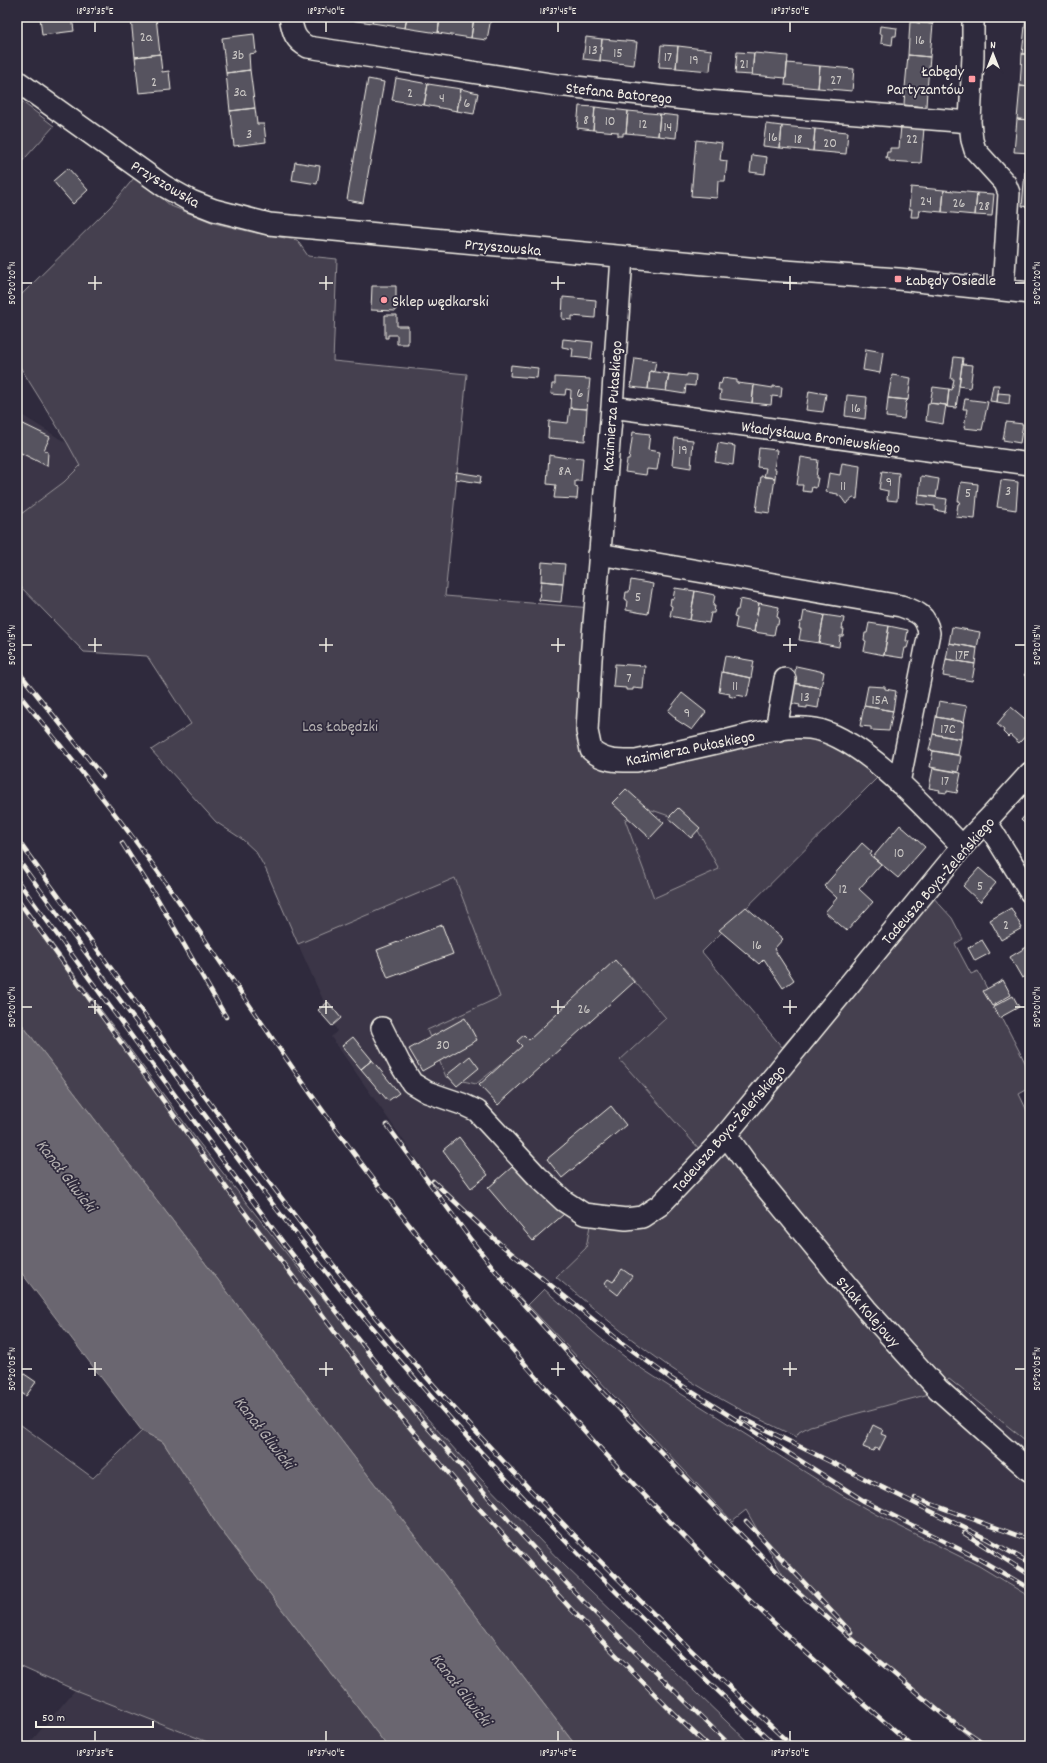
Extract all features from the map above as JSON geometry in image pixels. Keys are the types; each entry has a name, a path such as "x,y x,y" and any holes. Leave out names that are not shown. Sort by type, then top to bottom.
{"street":[{"name":"Stefana Batorego","path":"290,17 294,36 308,47 564,86 701,100 970,122"},
{"path":"973,17 970,122 972,140 975,150 1005,183 1009,193 1003,290"},
{"name":"Przyszowska","path":"17,80 164,186 191,201 231,216 269,224 622,257 898,279 1030,293"},
{"name":"Kazimierza Pułaskiego","path":"622,257 587,731 591,750 597,756 608,760 636,760 748,735 794,727 819,730 839,737 858,749 899,784 962,846"},
{"name":"Władysława Broniewskiego","path":"612,407 1030,464"},
{"path":"599,554 901,606 915,611 924,617 928,625 929,633 899,784"},
{"path":"779,730 778,712 785,679"},
{"name":"Tadeusza Boya-Żeleńskiego","path":"382,1028 412,1084 427,1092 462,1104 477,1111 537,1176 564,1201 584,1214 626,1219 642,1217 660,1205 726,1135 962,846 1030,773"},
{"path":"986,821 1030,892"},
{"name":"Szlak Kolejowy","path":"726,1135 749,1167 866,1309 933,1383 1030,1471"}],"shaded area":[{"path":"17,412 68,444 80,467 64,482 17,517"},
{"path":"651,810 695,825 720,869 653,898 625,820"},
{"path":"455,878 501,997 427,1030 476,1084 623,967 666,1018 620,1060 711,1161 669,1205 592,1214 586,1248 549,1284 474,1221 429,1177 331,1037 337,1031 298,944"},
{"path":"949,1379 1030,1444 1030,1597 979,1566 877,1515 840,1494 784,1457 799,1432 810,1426 933,1393"},
{"path":"75,1690 218,1746 27,1746"}],"green space":[{"path":"17,98 54,126 17,167"},
{"name":"Las Łabędzki","path":"134,178 151,189 171,206 214,223 256,233 297,240 308,256 337,259 333,361 467,374 445,596 604,609 595,726 599,746 615,755 801,723 898,770 877,778 702,952 782,1047 902,911 931,895 952,918 963,939 955,944 971,974 978,971 1030,1072 1030,1088 1019,1094 1030,1117 1030,1444 949,1379 933,1393 810,1426 799,1432 796,1437 722,1400 671,1368 631,1339 556,1277 586,1248 592,1214 635,1219 710,1161 620,1060 666,1018 623,968 476,1084 446,1077 427,1030 500,997 455,878 298,944 266,870 256,852 242,839 216,822 151,750 191,724 147,656 84,652 17,583 17,517 64,482 80,466 17,362 17,299 111,206","holes":["652,810 695,825 719,869 654,898 625,820"]},
{"path":"17,896 197,1140 309,1282 403,1391 481,1479 564,1565 752,1746 576,1746 17,1018"},
{"path":"544,1289 599,1337 633,1363 667,1385 840,1494 877,1515 979,1566 1030,1597 1030,1746 980,1746 787,1582 746,1510 732,1521 528,1305"},
{"path":"17,1422 93,1478 142,1431 163,1442 218,1526 387,1746 218,1746 75,1690 17,1664"}],"water":[{"name":"Kanał Gliwicki","path":"17,1018 576,1746 387,1746 218,1526 163,1442 142,1431 17,1267"}],"building":[{"path":"40,17 72,17 74,31 42,35"},
{"path":"156,17 160,54 135,57 131,19"},
{"path":"343,17 373,17 372,23 342,19"},
{"path":"373,17 407,17 405,28 372,23"},
{"path":"407,17 440,17 438,33 405,28"},
{"path":"440,17 474,17 471,38 438,33"},
{"path":"474,17 491,18 487,40 471,38"},
{"path":"911,17 933,17 933,24 910,22"},
{"path":"1026,17 1030,17 1030,54 1022,54"},
{"path":"910,22 933,24 930,57 908,55"},
{"path":"880,26 897,28 896,36 893,36 892,45 881,43 882,34 879,34"},
{"path":"254,34 256,53 249,54 250,70 226,73 222,38"},
{"path":"586,37 602,39 600,61 583,59"},
{"path":"602,39 637,42 634,65 600,61"},
{"path":"661,45 678,46 676,68 659,67"},
{"path":"678,46 712,50 710,71 676,68"},
{"path":"737,52 754,53 752,75 735,74"},
{"path":"754,53 788,56 786,78 752,75"},
{"path":"160,54 162,72 169,71 171,90 139,93 135,57"},
{"path":"1022,54 1030,54 1030,87 1020,86"},
{"path":"908,55 930,57 927,90 905,88"},
{"path":"787,63 820,66 818,88 785,85"},
{"path":"820,66 854,69 852,91 818,88"},
{"path":"250,70 255,108 230,111 226,73"},
{"path":"396,78 428,84 424,105 392,100"},
{"path":"368,79 384,82 363,203 347,200"},
{"path":"428,84 461,89 457,111 424,105"},
{"path":"1020,86 1030,87 1030,120 1017,119"},
{"path":"905,88 927,90 926,107 904,105"},
{"path":"461,89 478,93 474,114 457,111"},
{"path":"579,106 595,107 593,130 577,128"},
{"path":"595,107 628,111 626,133 623,133 623,136 618,136 618,132 593,130"},
{"path":"255,108 257,124 264,124 266,142 234,146 230,111"},
{"path":"628,111 660,114 658,136 626,133"},
{"path":"660,114 678,116 676,138 658,136"},
{"path":"1017,119 1030,120 1030,153 1014,152"},
{"path":"766,124 782,126 780,148 763,146"},
{"path":"782,126 815,129 813,151 780,148"},
{"path":"901,126 924,128 921,163 889,161 889,158 886,158 887,152 890,152 890,148 899,148"},
{"path":"815,129 848,132 846,154 813,151"},
{"path":"696,140 722,143 720,160 727,161 725,181 718,181 717,198 691,196"},
{"path":"752,155 767,157 765,174 750,172"},
{"path":"295,162 320,166 317,184 292,180"},
{"path":"68,168 88,190 73,204 53,181"},
{"path":"1025,172 1030,172 1030,207 1022,206"},
{"path":"911,187 944,190 942,212 920,210 919,217 911,217 912,209 909,209"},
{"path":"944,190 977,193 975,215 942,212"},
{"path":"977,193 994,194 992,216 975,215"},
{"path":"372,286 396,286 396,311 371,310"},
{"path":"563,297 596,300 595,318 572,316 572,320 562,319"},
{"path":"385,315 397,315 397,326 408,326 408,344 397,344 397,335 388,335 388,338 385,338"},
{"path":"563,339 593,342 591,359 572,357 573,349 562,347"},
{"path":"866,349 883,352 880,373 863,370"},
{"path":"954,357 963,358 956,408 947,407 949,389 952,390 954,379 951,379"},
{"path":"635,358 656,361 654,372 650,371 648,389 631,387"},
{"path":"962,364 973,365 970,388 959,386"},
{"path":"511,365 538,368 537,378 510,376"},
{"path":"650,371 669,374 666,391 648,389"},
{"path":"669,374 687,376 687,374 696,375 695,386 686,385 685,394 666,391"},
{"path":"892,375 911,378 908,400 888,398"},
{"path":"555,377 590,379 587,409 570,408 571,390 566,389 565,395 551,394 552,384 555,384"},
{"path":"723,378 737,380 737,383 754,385 752,403 720,399 721,390 718,390 719,383 721,384"},
{"path":"754,385 773,388 773,386 782,387 781,397 772,396 771,405 752,403"},
{"path":"993,385 999,385 997,402 990,401"},
{"path":"933,387 949,389 947,407 946,405 930,403"},
{"path":"809,391 826,394 823,412 806,410"},
{"path":"998,393 1010,394 1009,404 997,402"},
{"path":"847,395 867,397 865,419 845,416"},
{"path":"888,398 908,400 906,402 904,419 886,417"},
{"path":"965,399 988,402 982,430 964,428 967,409 963,409"},
{"path":"928,403 946,405 943,424 926,421"},
{"path":"570,408 587,409 585,441 548,438 549,421 568,423"},
{"path":"17,421 50,437 44,450 48,452 47,466 17,451"},
{"path":"1006,422 1023,424 1020,443 1003,440"},
{"path":"633,432 650,434 648,450 660,452 657,470 647,469 646,475 625,472 627,460 629,460"},
{"path":"675,438 693,440 691,468 672,465"},
{"path":"718,443 735,446 733,465 715,462"},
{"path":"759,448 777,450 774,469 776,469 775,478 764,477 766,468 757,467"},
{"path":"549,455 567,458 583,458 581,481 575,481 575,487 578,488 577,499 554,498 556,485 547,484"},
{"path":"801,457 818,460 816,478 818,478 816,488 812,487 811,492 802,491 803,485 797,485"},
{"path":"842,463 860,466 857,499 853,498 846,504 841,497 838,496 838,494 826,492 829,473 840,475"},
{"path":"882,471 899,473 897,501 887,500 888,491 879,489"},
{"path":"456,472 481,476 480,483 455,479"},
{"path":"761,476 775,478 770,513 756,511"},
{"path":"921,476 939,479 936,497 919,495"},
{"path":"1001,480 1018,482 1016,510 997,507"},
{"path":"961,482 978,484 975,519 956,517 958,504 960,501 958,501"},
{"path":"919,495 947,499 945,512 935,510 935,506 917,504"},
{"path":"542,562 565,564 563,583 541,581"},
{"path":"631,580 653,584 648,614 626,610 626,592 629,592"},
{"path":"541,581 563,583 561,602 539,600"},
{"path":"675,588 695,591 690,620 670,616 672,606 670,605 671,598 673,599"},
{"path":"695,591 715,595 713,606 715,606 714,613 711,613 709,623 690,620"},
{"path":"740,599 759,603 754,632 735,628 737,618 734,617 736,610 738,610"},
{"path":"759,603 779,607 777,617 779,618 778,625 776,625 774,635 754,632"},
{"path":"804,611 824,615 819,643 799,640 801,629 799,629 800,622 802,622"},
{"path":"824,615 844,618 842,629 844,629 843,636 840,636 839,647 819,643"},
{"path":"869,623 889,626 884,655 864,651 866,641 864,640 865,633 867,633"},
{"path":"889,626 908,630 906,641 909,641 907,648 905,648 903,658 884,655"},
{"path":"952,627 980,632 977,648 949,643"},
{"path":"949,643 977,648 975,664 946,659"},
{"path":"725,656 754,661 751,678 722,672"},
{"path":"946,659 975,664 972,681 943,676"},
{"path":"615,664 645,666 643,689 633,688 633,690 626,690 626,688 613,687"},
{"path":"796,666 824,672 821,688 793,683"},
{"path":"1030,668 1030,680 1024,675"},
{"path":"722,672 751,678 747,697 737,695 736,698 729,696 730,694 719,692"},
{"path":"793,683 821,688 818,708 807,706 807,708 799,707 800,705 789,703"},
{"path":"868,686 885,687 885,689 896,691 893,711 864,706"},
{"path":"682,693 706,712 692,730 675,719 676,718 668,711"},
{"path":"939,701 967,706 964,722 936,717"},
{"path":"864,706 893,711 889,731 871,730 871,727 860,726"},
{"path":"1011,707 1030,723 1030,731 1019,743 1010,735 1008,737 1003,732 1004,730 997,724"},
{"path":"936,717 964,722 961,739 933,734"},
{"path":"933,734 961,739 958,755 929,750"},
{"path":"933,751 961,756 958,772 930,767"},
{"path":"933,768 961,773 957,793 947,791 947,793 939,792 940,790 929,788"},
{"path":"626,789 664,823 650,838 612,803"},
{"path":"678,808 700,828 691,838 668,818"},
{"path":"1030,810 1030,828 1021,820"},
{"path":"900,825 925,847 898,878 873,857"},
{"path":"862,843 872,852 870,855 881,864 859,889 873,902 847,931 825,912 837,898 824,886"},
{"path":"979,868 996,883 980,902 963,886"},
{"path":"746,907 783,939 774,949 794,980 783,988 764,959 759,964 719,930"},
{"path":"1011,908 1022,928 1001,940 990,920"},
{"path":"442,925 453,954 388,978 377,950"},
{"path":"982,940 990,953 975,961 968,948"},
{"path":"1030,945 1030,973 1022,978 1010,957"},
{"path":"615,960 634,982 498,1105 479,1085 522,1046 517,1041 524,1035 529,1040"},
{"path":"1003,980 1011,995 992,1006 983,991"},
{"path":"1013,996 1019,1007 999,1018 993,1007"},
{"path":"328,1002 341,1018 332,1026 318,1010"},
{"path":"465,1018 477,1040 422,1071 409,1049"},
{"path":"353,1037 372,1060 361,1069 342,1046"},
{"path":"470,1056 479,1068 457,1086 447,1075"},
{"path":"372,1060 399,1093 388,1101 361,1069"},
{"path":"611,1106 626,1125 562,1178 547,1159"},
{"path":"459,1137 488,1175 471,1188 443,1150"},
{"path":"519,1161 564,1214 533,1241 488,1188"},
{"path":"622,1269 632,1276 618,1295 604,1284 608,1279 613,1282"},
{"path":"17,1369 36,1382 26,1396 17,1390"},
{"path":"873,1425 883,1430 881,1434 886,1436 879,1450 875,1448 873,1451 863,1447"}],"railway":[{"path":"17,670 103,777"},
{"path":"17,692 137,843 332,1124 388,1198 495,1330 608,1456 713,1565 826,1670 912,1746"},
{"path":"17,839 194,1082 319,1247 397,1343 443,1396 539,1499 639,1600 792,1746"},
{"path":"122,843 157,898 226,1017"},
{"path":"17,858 154,1047 295,1233 394,1354 485,1456 579,1555 677,1652 776,1746"},
{"path":"17,880 285,1245 422,1421 517,1530 584,1602 731,1746"},
{"path":"17,899 236,1201 383,1396 475,1504 571,1609 674,1714 708,1746"},
{"path":"387,1125 471,1240 515,1295 604,1393 713,1506 787,1582 840,1629 946,1717 988,1746"},
{"path":"433,1181 500,1244 622,1343 670,1378 864,1501 979,1559 1030,1589"},
{"path":"742,1418 987,1539 1030,1563"},
{"path":"915,1498 1030,1540"},
{"path":"746,1521 851,1632"},
{"path":"964,1533 1030,1575"}],"place":[{"name":"Łabędy Partyzantów","path":"972,79"},
{"name":"Łabędy Osiedle","path":"898,279"},
{"name":"Sklep wędkarski","path":"384,300"}]}
